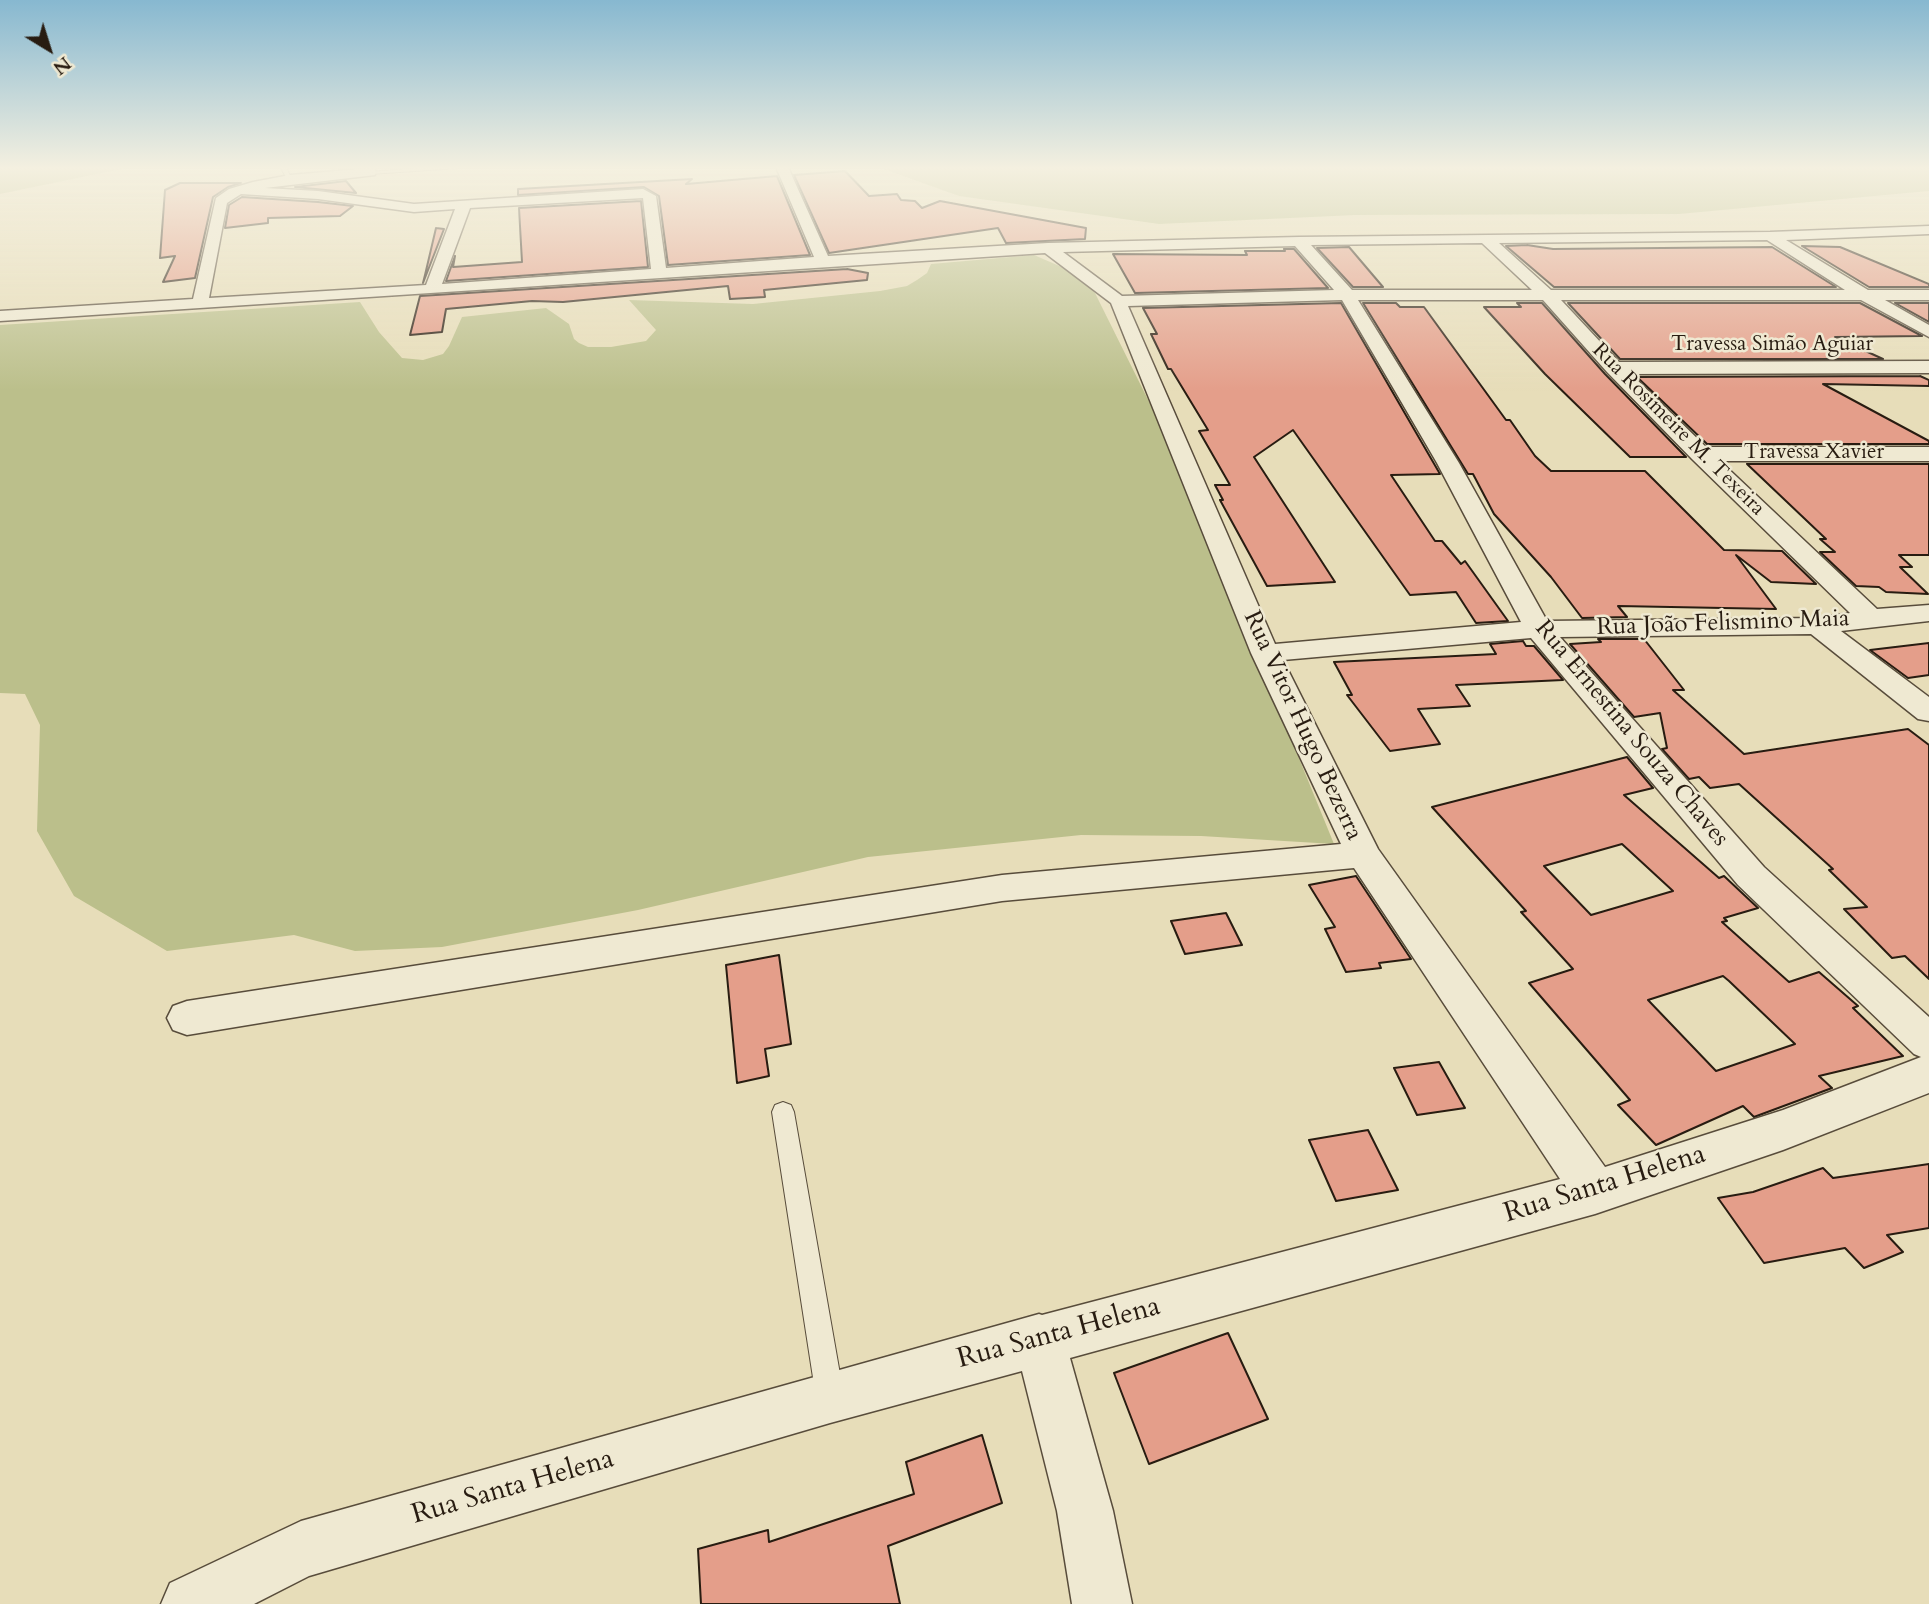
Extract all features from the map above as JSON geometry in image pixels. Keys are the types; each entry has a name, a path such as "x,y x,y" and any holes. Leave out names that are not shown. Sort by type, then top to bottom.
{"street":[{"path":"200,304 213,242"},
{"path":"432,290 450,242"},
{"path":"655,242 659,273"},
{"path":"815,242 823,261"},
{"path":"0,316 432,290 823,261 1048,248 1268,242"},
{"name":"Rua Ernestina Souza Chaves","path":"1300,242 1347,295 1448,463 1538,629 1752,876 1929,1042"},
{"name":"Rua Rosimeire M. Texeira","path":"1489,242 1548,296 1614,368 1700,454 1871,618"},
{"path":"1779,242 1929,332"},
{"path":"1048,248 1118,300 1347,295 1929,295"},
{"name":"Rua Vitor Hugo Bezerra","path":"1118,300 1265,653 1363,855 1595,1192"},
{"name":"Travessa Simão Aguiar","path":"1614,368 1929,367"},
{"name":"Travessa Xavier","path":"1700,454 1929,454"},
{"name":"Rua João Felismino Maia","path":"1265,653 1538,629 1818,626 1929,613"},
{"path":"1818,626 1929,712"},
{"path":"187,1018 1002,888 1363,855"},
{"name":"Rua Santa Helena","path":"191,1604 301,1550 830,1397 1595,1192 1783,1130 1929,1072"},
{"path":"1040,1339 1085,1511 1102,1604"}],"lane":[{"path":"783,1112 830,1397"}],"green space":[{"path":"1034,255 1071,271 1095,293 1173,450 1334,844 1201,836 1081,835 868,857 638,910 442,947 355,951 294,935 167,951 74,896 37,831 40,725 25,694 0,693 0,325 360,302 379,332 402,358 423,360 443,354 462,317 546,308 569,324 574,339 579,343 588,347 611,347 646,341 656,330 629,300 753,304 880,291 907,286 927,273 931,264"}],"building":[{"path":"161,242 203,242 195,278 163,282 175,256 160,258"},
{"path":"433,242 439,242 423,283"},
{"path":"521,242 645,242 648,267 446,281 455,256 453,267 522,262"},
{"path":"665,242 805,242 810,255 668,265"},
{"path":"824,242 904,242 829,253"},
{"path":"1527,245 1553,249 1772,247 1836,287 1554,287 1506,246"},
{"path":"1802,246 1840,247 1929,284 1929,287 1869,287"},
{"path":"1349,247 1383,287 1353,287 1317,248"},
{"path":"1284,249 1294,249 1328,288 1135,293 1113,254 1247,255 1245,251 1285,251"},
{"path":"847,269 868,273 867,280 764,290 765,297 730,299 728,286 563,302 532,301 446,309 442,332 410,335 420,296"},
{"path":"1341,303 1440,474 1391,475 1435,541 1442,541 1461,564 1465,561 1508,621 1476,623 1456,592 1410,595 1293,430 1254,457 1335,582 1267,586 1220,500 1223,500 1215,485 1230,485 1199,431 1208,430 1171,369 1168,369 1151,334 1157,334 1143,308"},
{"path":"1363,303 1396,303 1400,307 1424,307 1506,420 1510,420 1535,456 1551,471 1645,471 1724,550 1782,551 1816,584 1771,582 1736,555 1776,609 1618,606 1627,617 1582,618 1551,577 1494,514 1473,474 1468,474"},
{"path":"1517,303 1542,303 1605,374 1686,457 1630,457 1545,374 1484,307 1521,307"},
{"path":"1568,303 1860,303 1922,336 1835,337 1883,359 1620,359"},
{"path":"1895,303 1929,303 1929,322"},
{"path":"1920,376 1929,380 1929,386 1823,384 1929,441 1929,444 1707,444 1637,377"},
{"path":"1747,464 1929,464 1929,555 1899,555 1912,567 1900,567 1928,594 1886,592 1879,587 1856,586 1820,552 1835,552 1820,539 1826,539"},
{"path":"1598,639 1644,639 1684,690 1673,690 1744,754 1908,729 1929,745 1929,979 1905,956 1892,958 1844,909 1867,907 1829,870 1833,869 1739,784 1710,788 1699,777 1689,779 1662,749 1667,748 1660,713 1634,717 1570,644 1601,642"},
{"path":"1523,641 1526,646 1534,646 1563,680 1456,685 1470,706 1418,709 1440,744 1390,751 1347,695 1352,695 1334,662 1496,654 1490,644"},
{"path":"1929,643 1929,675 1908,678 1870,650"},
{"path":"1627,757 1653,788 1624,795 1719,878 1724,876 1758,908 1724,918 1727,921 1722,922 1789,982 1819,972 1858,1006 1853,1008 1903,1056 1819,1076 1832,1088 1754,1117 1743,1106 1656,1145 1618,1105 1630,1100 1529,983 1573,969 1521,912 1526,911 1432,807","holes":["1622,844 1673,891 1591,915 1544,866","1723,976 1729,981 1795,1044 1716,1071 1648,1000"]},
{"path":"1356,876 1411,959 1379,963 1381,968 1346,972 1325,929 1335,927 1309,885"},
{"path":"1226,913 1242,945 1185,954 1171,921"},
{"path":"779,955 791,1044 765,1049 769,1076 737,1083 726,965"},
{"path":"1439,1062 1465,1108 1417,1115 1394,1068"},
{"path":"1368,1130 1398,1190 1336,1201 1309,1140"},
{"path":"1929,1164 1929,1228 1887,1235 1903,1252 1864,1268 1845,1248 1764,1263 1718,1198 1753,1192 1823,1168 1833,1178"},
{"path":"1228,1333 1268,1419 1149,1464 1114,1373"},
{"path":"982,1435 1002,1503 888,1546 900,1604 701,1604 698,1549 768,1530 769,1542 914,1494 906,1462"}]}
